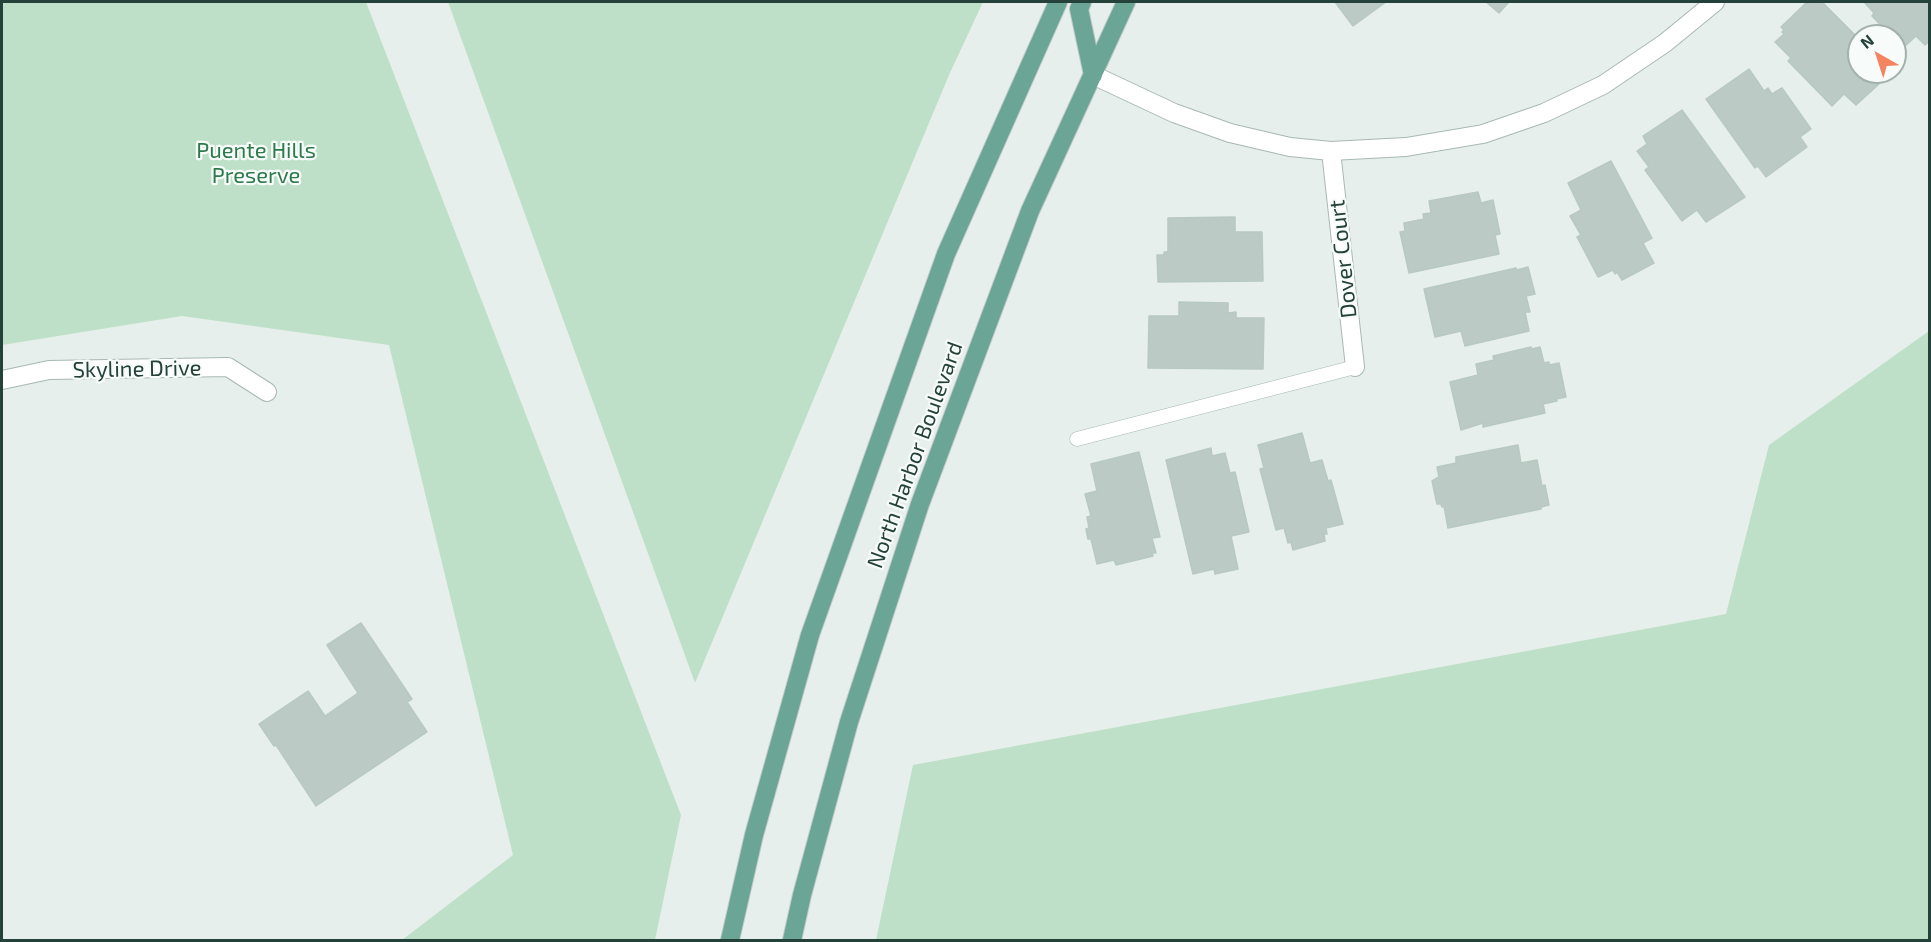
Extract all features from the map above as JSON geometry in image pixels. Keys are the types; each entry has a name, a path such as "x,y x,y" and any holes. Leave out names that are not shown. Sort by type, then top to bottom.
{"main road":[{"name":"North Harbor Boulevard","path":"730,940 754,835 810,635 946,254 1058,2"},
{"path":"1082,2 1079,9 1093,75"},
{"name":"North Harbor Boulevard","path":"792,940 849,723 920,504 1030,211 1126,2"}],"street":[{"path":"1093,75 1174,113 1230,133 1290,147 1331,151 1406,147 1484,134 1544,113 1603,85 1665,43 1715,2"},
{"name":"Dover Court","path":"1331,151 1355,367"},
{"name":"Skyline Drive","path":"2,380 49,370 228,367 267,392"}],"lane":[{"path":"1077,439 1355,367"}],"green space":[{"name":"Puente Hills Preserve","path":"2,2 366,2 681,815 655,940 402,940 513,855 389,345 182,316 2,345"},
{"path":"448,2 983,2 949,75 695,683"},
{"path":"1929,331 1929,940 876,940 913,765 1726,614 1769,445"}],"building":[{"path":"1335,2 1386,2 1353,26"},
{"path":"1486,2 1509,2 1499,13"},
{"path":"1807,2 1822,2 1847,27 1847,84 1879,84 1856,105 1844,94 1832,106 1788,61 1791,58 1775,42 1784,34 1781,27"},
{"path":"1864,2 1930,2 1930,41 1925,45 1916,36 1907,44 1907,24 1880,24 1872,16 1874,13"},
{"path":"1749,69 1764,91 1768,88 1772,94 1782,88 1811,129 1800,137 1807,147 1766,177 1758,166 1755,168 1706,99"},
{"path":"1682,110 1745,197 1706,222 1697,210 1682,221 1645,170 1649,167 1637,151 1647,144 1643,136"},
{"path":"1611,161 1652,238 1643,243 1654,263 1622,280 1613,270 1598,277 1577,237 1581,235 1570,216 1581,210 1568,183"},
{"path":"1478,192 1481,203 1493,200 1500,234 1495,235 1499,254 1409,273 1400,232 1405,231 1404,223 1424,219 1423,214 1431,213 1429,201"},
{"path":"1235,217 1235,232 1262,232 1263,281 1158,282 1157,255 1164,255 1164,252 1168,252 1168,218"},
{"path":"1528,267 1535,294 1526,296 1530,312 1525,312 1529,331 1465,346 1461,331 1435,337 1424,289"},
{"path":"1179,302 1228,303 1228,313 1236,312 1236,318 1264,318 1263,369 1148,368 1149,316 1179,316"},
{"path":"1531,347 1532,349 1540,347 1544,363 1549,362 1549,365 1559,363 1566,397 1543,404 1545,413 1483,427 1483,423 1461,430 1450,382 1478,375 1476,364 1494,360 1493,356"},
{"path":"1302,433 1310,463 1322,460 1328,481 1331,480 1343,524 1326,528 1325,541 1293,550 1291,542 1288,543 1284,528 1276,530 1260,469 1264,468 1258,445"},
{"path":"1518,445 1521,463 1537,460 1542,486 1545,485 1549,505 1541,509 1448,528 1444,506 1437,504 1432,481 1439,477 1437,467 1456,463 1456,457"},
{"path":"1211,448 1212,456 1225,453 1230,473 1235,472 1249,532 1231,536 1238,569 1215,574 1214,569 1193,574 1166,460"},
{"path":"1139,452 1160,537 1152,538 1156,553 1152,553 1153,556 1116,565 1114,560 1097,564 1086,529 1089,528 1087,517 1091,516 1085,494 1097,491 1091,464"},
{"path":"361,623 412,699 407,702 427,732 316,806 276,745 274,746 259,724 308,691 325,716 358,693 327,645"}]}
